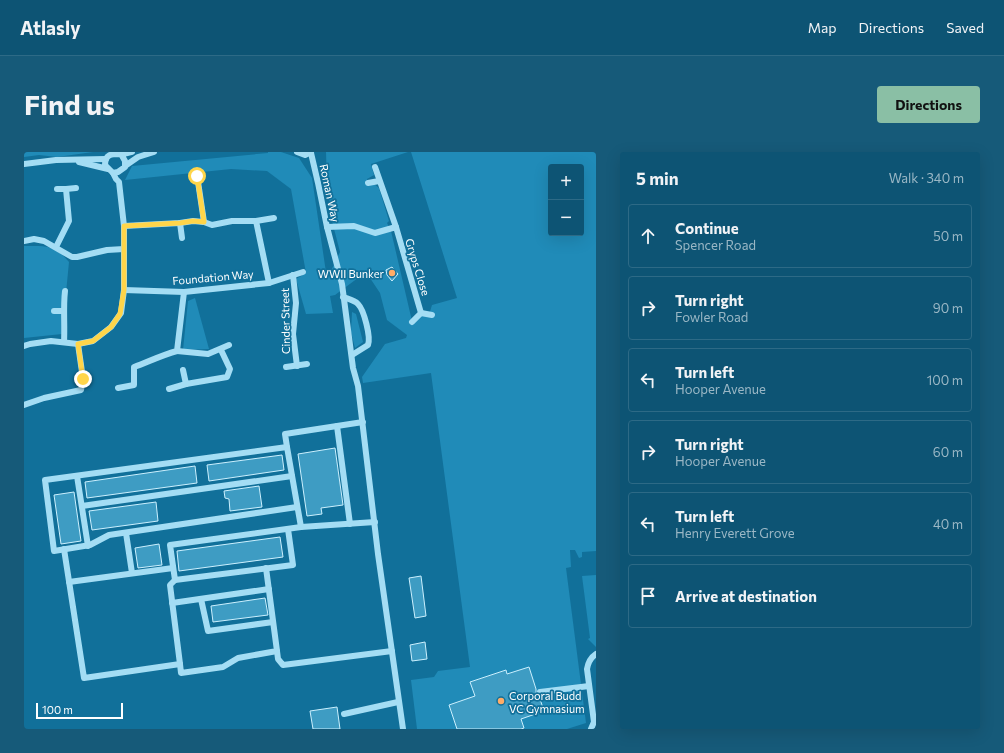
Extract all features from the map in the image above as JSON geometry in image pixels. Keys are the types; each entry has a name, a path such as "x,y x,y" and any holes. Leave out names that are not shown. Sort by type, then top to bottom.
{"street":[{"path":"24,164 56,160 106,159 112,154 132,152"},
{"path":"76,160 82,163 118,172 138,157 154,152"},
{"path":"297,152 305,155 311,152"},
{"name":"Roman Way","path":"311,152 327,227 342,284 363,422 378,554 403,729"},
{"path":"24,346 51,341 78,344 93,341 111,327 120,314 124,290 124,226 119,182 124,168 125,158 121,154"},
{"path":"106,159 105,165 119,182"},
{"name":"Gryps Close","path":"375,167 396,228 421,313"},
{"path":"197,175 204,222"},
{"path":"368,184 380,181"},
{"path":"57,189 76,188"},
{"path":"56,247 69,221 66,189"},
{"path":"124,226 193,221 204,222 212,225 274,218"},
{"path":"256,221 269,283"},
{"path":"180,223 182,238"},
{"name":"Gryps Close","path":"327,227 354,226 375,233 396,228"},
{"path":"24,241 34,239 44,241 72,257 77,258 107,250 124,250"},
{"name":"Foundation Way","path":"124,290 184,292 269,283 303,272"},
{"name":"Cinder Street","path":"293,275 296,303 293,334 296,366"},
{"path":"64,342 65,291"},
{"path":"177,350 184,292"},
{"path":"344,297 354,301 362,308 369,343 352,355"},
{"path":"54,311 64,311"},
{"name":"Gryps Close","path":"421,313 432,315"},
{"name":"Gryps Close","path":"412,322 421,313"},
{"path":"24,405 44,398 81,390 83,379 78,344"},
{"path":"136,392 134,385 134,367 177,350 208,354 229,345"},
{"path":"169,389 186,384 227,377 230,369 220,350"},
{"name":"Cinder Street","path":"286,367 307,364"},
{"path":"183,370 186,384"},
{"path":"118,388 134,385"},
{"path":"301,527 285,434 363,422"},
{"path":"337,426 350,524"},
{"path":"287,447 45,480 54,551 88,546 109,535 297,507"},
{"path":"77,476 88,546"},
{"path":"82,506 292,476"},
{"path":"277,651 238,658 223,668 181,673 170,585 174,580 170,545 301,527 375,522"},
{"path":"174,580 293,565 288,529"},
{"path":"126,533 132,573"},
{"path":"64,549 84,678 180,664"},
{"path":"69,582 173,568"},
{"path":"266,568 278,659 283,665 392,651"},
{"path":"172,603 269,590"},
{"path":"201,599 208,631 273,622"},
{"path":"593,728 594,722 587,664 596,654"},
{"path":"540,692 589,686"},
{"path":"344,714 398,702"}],"shaded area":[{"path":"24,152 93,152 57,157 39,155 24,157"},
{"name":"Corporal Budd VC Gymnasium","path":"268,152 281,152 299,158 312,178 327,279 340,252 332,221 327,183 326,152 408,152 371,164 374,175 367,179 369,184 374,184 379,188 389,221 387,223 391,231 412,321 417,316 429,315 432,305 457,298 411,152 596,152 596,551 582,552 582,557 579,558 575,550 570,550 571,567 566,568 586,723 567,729 417,729 411,680 434,677 438,671 470,667 431,373 363,383 362,377 385,344 406,338 407,335 387,320 380,293 366,272 335,295 330,296 333,313 306,314 296,279 306,273 291,189 267,171 231,169 125,180 132,166"},
{"path":"24,246 49,247 59,252 69,262 62,334 24,338"},
{"path":"195,298 209,349 183,350 188,301"},
{"path":"352,312 356,314 363,342 355,348 351,332"},
{"path":"596,575 596,647 588,639 590,638 582,576"}],"building":[{"name":"WWII Bunker","path":"392,267 398,274 392,281 387,275 386,270"},
{"path":"335,448 343,505 321,508 322,514 307,516 298,454"},
{"path":"282,455 284,470 209,481 207,465"},
{"path":"195,466 197,483 87,498 85,482"},
{"path":"259,486 262,507 230,511 229,499 225,498 224,491"},
{"path":"74,492 81,541 61,544 54,495"},
{"path":"156,502 158,521 92,530 89,511"},
{"path":"280,537 283,557 179,571 177,551"},
{"path":"159,544 162,565 138,568 135,548"},
{"path":"421,576 426,616 415,618 409,578"},
{"path":"265,598 268,615 213,622 211,606"},
{"path":"425,642 427,659 412,661 410,645"},
{"name":"Corporal Budd VC Gymnasium","path":"529,667 536,693 539,696 544,711 521,719 524,728 521,729 457,729 449,705 475,696 470,682 506,670 507,674"},
{"path":"337,707 340,729 313,729 310,711"}],"place":[{"name":"WWII Bunker","path":"392,273"},
{"name":"Corporal Budd VC Gymnasium","path":"501,701"}],"route":[{"path":"83,379 78,344 93,341 111,327 120,314 124,290 124,226 193,221 204,222 197,176"}]}
